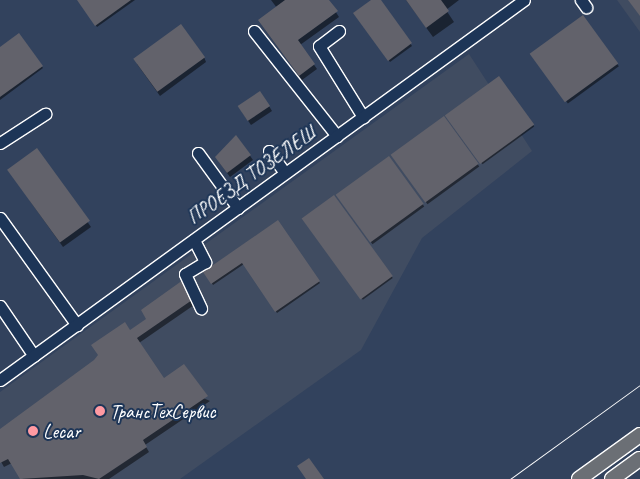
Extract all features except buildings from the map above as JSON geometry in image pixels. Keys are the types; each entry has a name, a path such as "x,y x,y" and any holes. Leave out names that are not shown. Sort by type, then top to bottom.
{"main road":[{"path":"579,479 640,435"},
{"path":"612,479 640,459"}],"street":[{"name":"ПРОЕЗД ТОЗЕЛЕШ","path":"0,380 338,136 518,2"},
{"path":"254,31 338,136"},
{"path":"339,31 319,46 363,117"},
{"path":"0,143 45,114"},
{"path":"269,151 285,173"},
{"path":"198,153 238,208"},
{"path":"0,218 77,325"},
{"path":"194,240 205,262 185,274 201,309"},
{"path":"0,306 34,356"}],"shaded area":[{"path":"617,0 640,0 640,32"},
{"path":"469,54 532,151 422,238 361,350 180,479 0,479 0,392"}],"tram line":[{"path":"510,479 640,385"}],"place":[{"name":"ТрансТехСервис","path":"100,411"},
{"name":"Lecar","path":"33,431"}]}
